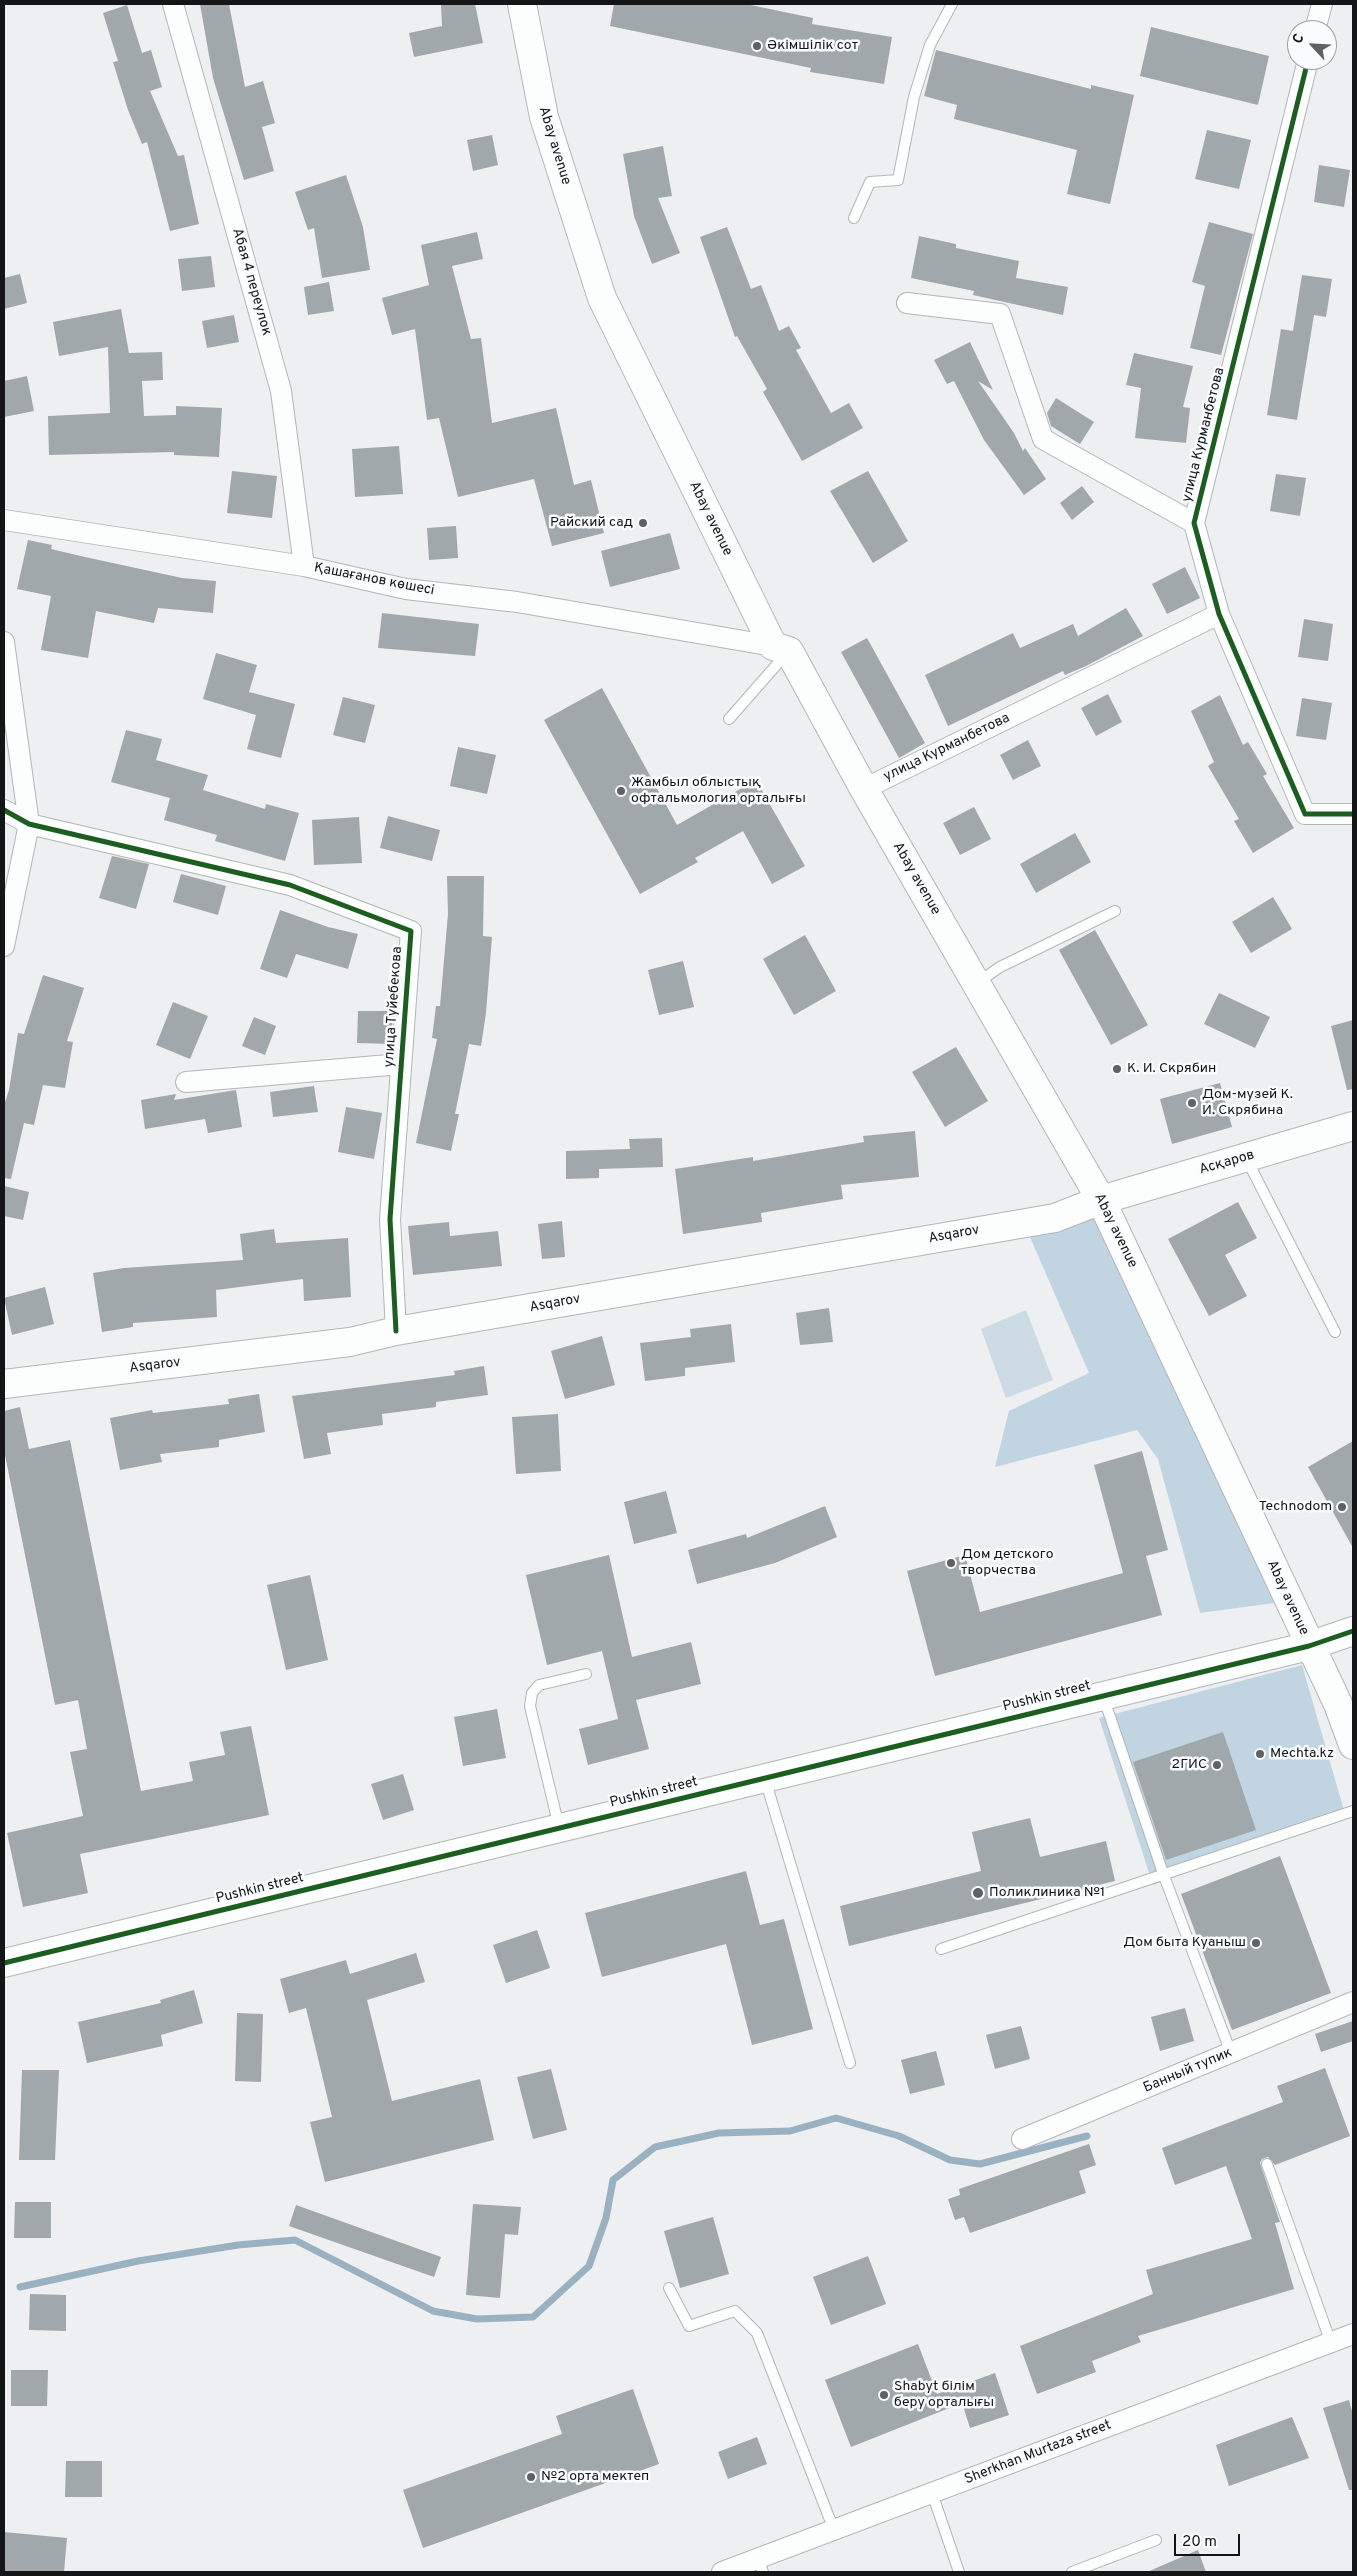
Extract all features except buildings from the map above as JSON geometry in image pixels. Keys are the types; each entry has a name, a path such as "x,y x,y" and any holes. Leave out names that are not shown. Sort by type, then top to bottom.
{"main road":[{"name":"Abay avenue","path":"522,4 544,117 602,298 781,648 1101,1200 1309,1646 1338,1704 1353,1745"},
{"name":"Асқаров","path":"1101,1200 1353,1126"},
{"name":"Asqarov","path":"4,1384 350,1342 396,1331 1055,1218 1101,1200"},
{"name":"Pushkin street","path":"4,1963 1309,1646 1353,1631"}],"street":[{"name":"Абая 4 переулок","path":"173,4 281,391 304,566"},
{"path":"1318,20 1322,4"},
{"name":"улица Курманбетова","path":"1306,70 1194,523 1218,614 1305,814 1353,814"},
{"name":"улица Курманбетова","path":"907,304 1000,314 1043,439 1194,523"},
{"name":"Қашағанов көшесі","path":"4,520 304,566 406,589 517,602 781,648"},
{"name":"улица Курманбетова","path":"864,789 1218,614"},
{"path":"4,642 29,824 4,946"},
{"path":"4,810 29,824"},
{"name":"улица Туйебекова","path":"29,824 290,885 411,931 390,1219 390,1250 396,1331"},
{"path":"186,1082 401,1064"},
{"name":"Банный тупик","path":"1022,2139 1353,2002"},
{"name":"Sherkhan Murtaza street","path":"722,2572 761,2566 834,2530 1353,2334"}],"lane":[{"path":"854,218 870,182 898,180 914,98 927,54 952,4"},
{"path":"729,719 781,648"},
{"path":"976,984 1000,967 1115,912"},
{"path":"1246,1158 1335,1332"},
{"path":"559,1827 530,1706 532,1693 539,1685 586,1674"},
{"path":"1102,1695 1164,1876 1231,2053"},
{"path":"764,1777 850,2063"},
{"path":"941,1949 1353,1812"},
{"path":"1267,2164 1331,2343"},
{"path":"669,2288 689,2326 735,2311 757,2333 834,2530"},
{"path":"932,2493 960,2572"},
{"path":"1072,2572 1156,2540"}],"shaded area":[{"path":"1117,1200 1174,1383 1274,1603 1200,1613 1158,1459 1137,1430 995,1467 1009,1411 1089,1373 1030,1237"},
{"path":"1026,1310 1053,1380 1006,1398 981,1329"},
{"path":"1302,1665 1345,1814 1153,1885 1099,1718"}],"waterway":[{"path":"20,2287 138,2261 238,2245 295,2240 433,2311 477,2319 533,2317 589,2266 606,2218 613,2180 655,2147 719,2133 790,2131 836,2118 899,2136 950,2160 980,2164 1087,2136"}],"cycle path":[{"path":"1306,70 1194,523 1219,614 1305,814 1353,814"},
{"path":"4,810 29,824 290,885 411,931 390,1219 396,1331"},
{"path":"4,1963 1309,1646 1353,1631"}],"place":[{"name":"Әкімшілік сот","path":"757,46"},
{"name":"Райский сад","path":"643,523"},
{"name":"Жамбыл облыстық офтальмология орталығы","path":"621,791"},
{"name":"К. И. Скрябин","path":"1117,1069"},
{"name":"Дом-музей К. И. Скрябина","path":"1192,1103"},
{"name":"Technodom","path":"1342,1507"},
{"name":"Дом детского творчества","path":"951,1563"},
{"name":"Mechta.kz","path":"1260,1754"},
{"name":"2ГИС","path":"1217,1765"},
{"name":"Поликлиника №1","path":"978,1893"},
{"name":"Дом быта Куаныш","path":"1256,1943"},
{"name":"Shabyt білім беру орталығы","path":"884,2395"},
{"name":"№2 орта мектеп","path":"531,2477"}]}
